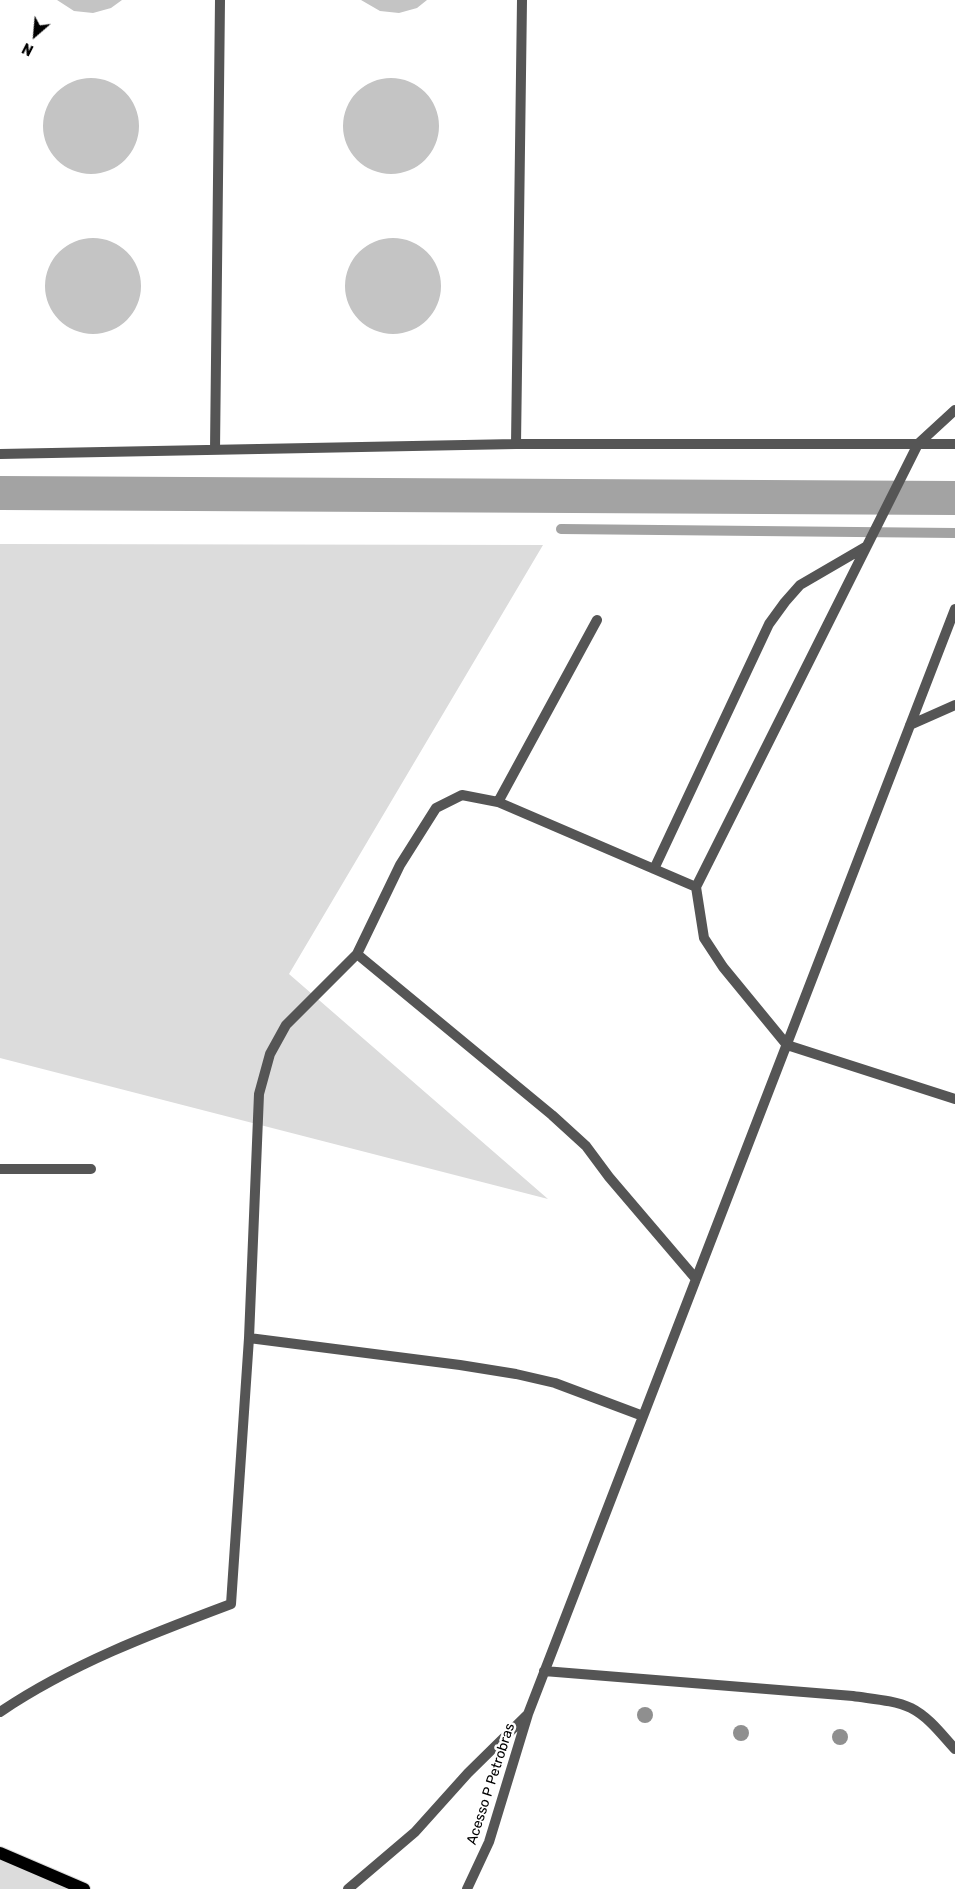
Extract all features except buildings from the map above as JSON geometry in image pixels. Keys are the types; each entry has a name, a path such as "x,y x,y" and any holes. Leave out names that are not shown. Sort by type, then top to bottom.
{"main road":[{"path":"0,1853 84,1889"}],"lane":[{"path":"215,450 220,0"},
{"path":"516,444 522,0"},
{"path":"955,410 918,444 696,887 704,938 723,967 787,1045 955,1099"},
{"path":"0,454 516,444 955,444"},
{"path":"654,869 769,624 800,585 867,546"},
{"name":"Acesso P Petrobras","path":"468,1889 489,1842 528,1714 955,609"},
{"path":"498,802 597,620"},
{"path":"910,725 955,705"},
{"path":"0,1712 21,1698 115,1648 230,1604 249,1338 259,1094 270,1054 286,1025 357,954 400,865 436,808 462,795 498,802 696,887"},
{"path":"357,954 552,1115 586,1146 609,1177 696,1279"},
{"path":"0,1169 91,1169"},
{"path":"249,1338 516,1374 555,1383 643,1416"},
{"path":"544,1672 853,1696 895,1703 912,1709 928,1720 955,1749"},
{"path":"348,1889 415,1832 468,1773 528,1714"}],"shaded area":[{"path":"0,544 543,545 289,974 548,1199 0,1058"},
{"path":"0,1854 83,1889 0,1889"}],"waterway":[{"path":"0,493 955,498"},
{"path":"561,529 955,533"}]}
